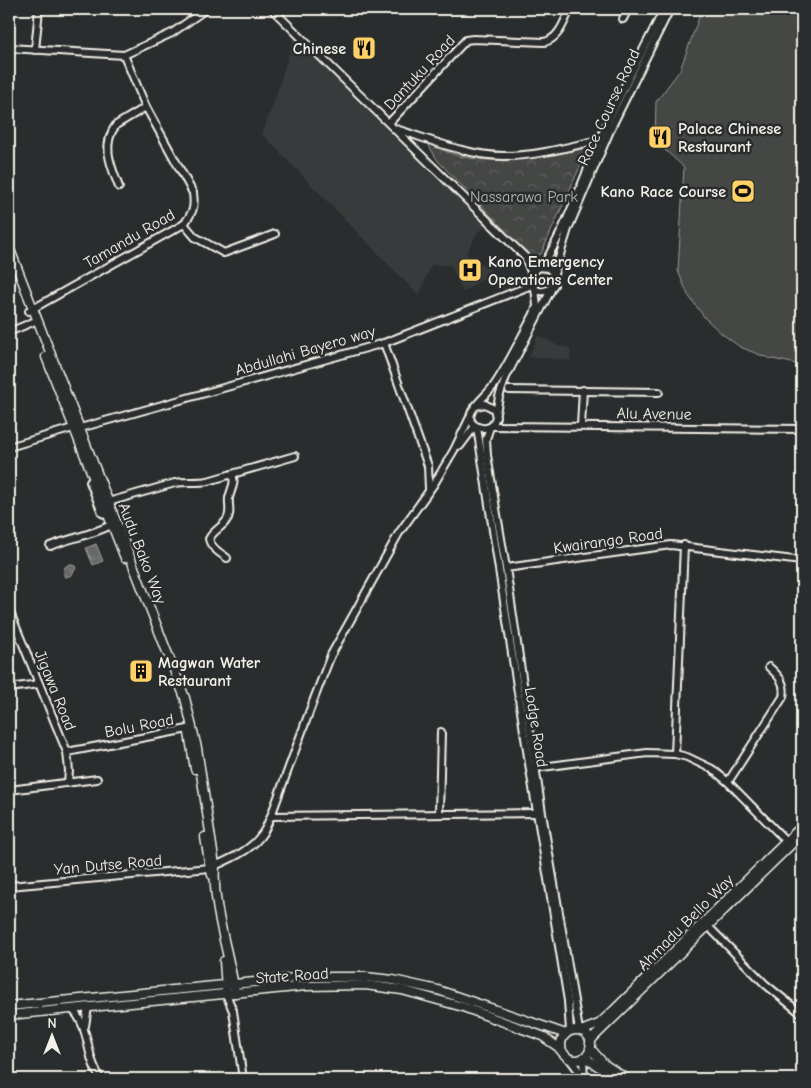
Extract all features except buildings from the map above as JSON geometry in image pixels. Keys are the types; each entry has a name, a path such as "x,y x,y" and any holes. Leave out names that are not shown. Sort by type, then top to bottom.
{"main road":[{"name":"Audu Bako Way","path":"9,247 93,479 171,673 188,729 224,946 226,989"},
{"name":"Audu Bako Way","path":"9,260 31,310 33,322 108,502 185,698 197,748 212,866"},
{"name":"Ahmadu Bello Way","path":"590,1046 593,1038 788,844 802,826"},
{"name":"Ahmadu Bello Way","path":"788,844 802,834"},
{"name":"Audu Bako Way","path":"224,946 235,989"},
{"name":"Ahmadu Bello Way","path":"580,1031 599,1024 678,952"},
{"name":"State Road","path":"235,989 313,977 380,978 438,990 568,1032"},
{"name":"State Road","path":"9,1006 226,989 324,985 374,986 402,990 444,1001 533,1032 551,1041 566,1056"},
{"name":"State Road","path":"9,1015 88,1008 226,989"},
{"path":"590,1046 583,1057 578,1059 566,1056 562,1049 561,1041 568,1032 580,1031 589,1038 590,1046 604,1064 627,1079"},
{"path":"583,1057 617,1079"}],"street":[{"path":"35,50 39,9"},
{"path":"9,48 124,56 172,33 206,9"},
{"path":"274,11 284,9"},
{"name":"Dantuku Road","path":"392,126 466,40 544,42 557,36 570,9"},
{"path":"623,18 628,9"},
{"name":"Race Course Road","path":"541,267 555,246 600,140 664,9"},
{"name":"Race Course Road","path":"554,274 568,229 612,126 670,9"},
{"path":"274,11 525,257 541,267 548,268 554,274 554,285 506,378 493,422 483,429 476,427 470,417"},
{"name":"Tamandu Road","path":"31,310 184,224 195,205 193,193 146,107 124,56"},
{"path":"119,187 107,152 113,129 116,125 146,107"},
{"path":"392,126 470,152 503,156 532,154 600,140"},
{"path":"184,224 196,237 224,253 274,234"},
{"path":"434,484 454,450 471,413 496,382 533,316 537,306 531,274 525,257"},
{"path":"531,274 541,267"},
{"path":"533,287 543,292 548,291 554,285"},
{"name":"Abdullahi Bayero way","path":"9,447 384,343 533,287"},
{"path":"9,332 33,322"},
{"path":"384,343 428,466 429,492"},
{"path":"509,390 659,392"},
{"path":"581,426 582,390"},
{"path":"476,406 485,404 494,410 493,422"},
{"name":"Alu Avenue","path":"493,422 506,427 581,426 802,429"},
{"name":"Lodge Road","path":"493,422 486,439 487,456 580,1031"},
{"path":"434,484 476,427"},
{"name":"Lodge Road","path":"476,427 568,1001 568,1032"},
{"path":"108,502 175,483 200,482 295,456"},
{"path":"227,558 217,551 209,539 212,533 226,522 229,517 229,498 234,482 232,474"},
{"name":"Yan Dutse Road","path":"9,886 212,866 239,854 255,842 262,834 271,816 331,655 399,533 434,484"},
{"path":"50,546 98,532 111,525"},
{"name":"Kwairango Road","path":"506,568 661,545 684,545 802,561"},
{"path":"675,754 684,545"},
{"name":"Jigawa Road","path":"9,610 67,752 68,783"},
{"path":"728,782 783,697 783,683 769,667"},
{"path":"9,688 39,684"},
{"name":"Bolu Road","path":"67,752 188,729"},
{"path":"439,814 441,732"},
{"path":"536,768 647,753 675,754 701,762 712,769 728,782 788,844"},
{"path":"9,790 97,778"},
{"path":"271,816 537,814"},
{"path":"706,924 766,984 802,1014"},
{"path":"226,989 233,1011 243,1079"},
{"path":"233,1011 235,989"},
{"path":"85,1030 88,1008"},
{"path":"72,1009 80,1018 85,1030 92,1060 100,1079"},
{"path":"566,1056 584,1079"},
{"path":"583,1057 584,1079"}],"shaded area":[{"path":"294,36 440,177 487,226 478,232 466,254 493,272 463,292 449,265 431,265 419,296 262,134"},
{"path":"538,335 558,346 570,348 570,360 529,357"}],"green space":[{"name":"Kano Race Course","path":"702,9 802,9 802,365 768,358 740,347 721,333 705,318 688,295 678,271 684,167 655,141 656,102 680,70"},
{"name":"Nassarawa Park","path":"427,143 459,156 493,160 526,159 590,144 541,254 532,256 516,242 438,161"},
{"path":"539,270 547,270 552,275 550,286 539,288 534,283 534,275"}],"water":[{"path":"96,544 103,561 93,565 86,548"},
{"path":"69,564 76,568 72,575 66,577 64,576 64,568"}],"place":[{"name":"Chinese","path":"364,48"},
{"name":"Palace Chinese Restaurant","path":"660,137"},
{"name":"Kano Race Course","path":"743,191"},
{"name":"Kano Emergency Operations Center","path":"470,270"},
{"name":"Magwan Water Restaurant","path":"141,671"}]}
